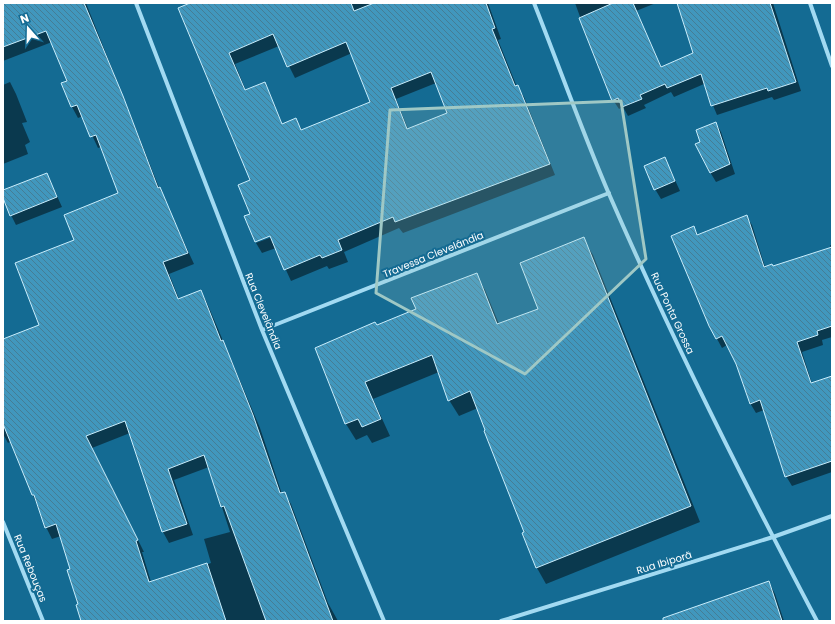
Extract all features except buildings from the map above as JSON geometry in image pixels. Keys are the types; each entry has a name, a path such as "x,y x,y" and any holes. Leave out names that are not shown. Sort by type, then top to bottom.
{"street":[{"name":"Rua Clevelândia","path":"136,3 262,330 384,621"},
{"name":"Rua Ponta Grossa","path":"534,3 609,193 676,341 772,537 817,621"},
{"path":"810,3 832,66"},
{"name":"Travessa Clevelândia","path":"262,330 609,193"},
{"name":"Rua Ibiporã","path":"501,621 772,537 832,516"},
{"name":"Rua Rebouças","path":"3,522 43,621"}],"highlighted area":[{"path":"621,101 646,259 525,374 376,293 390,110"}]}
